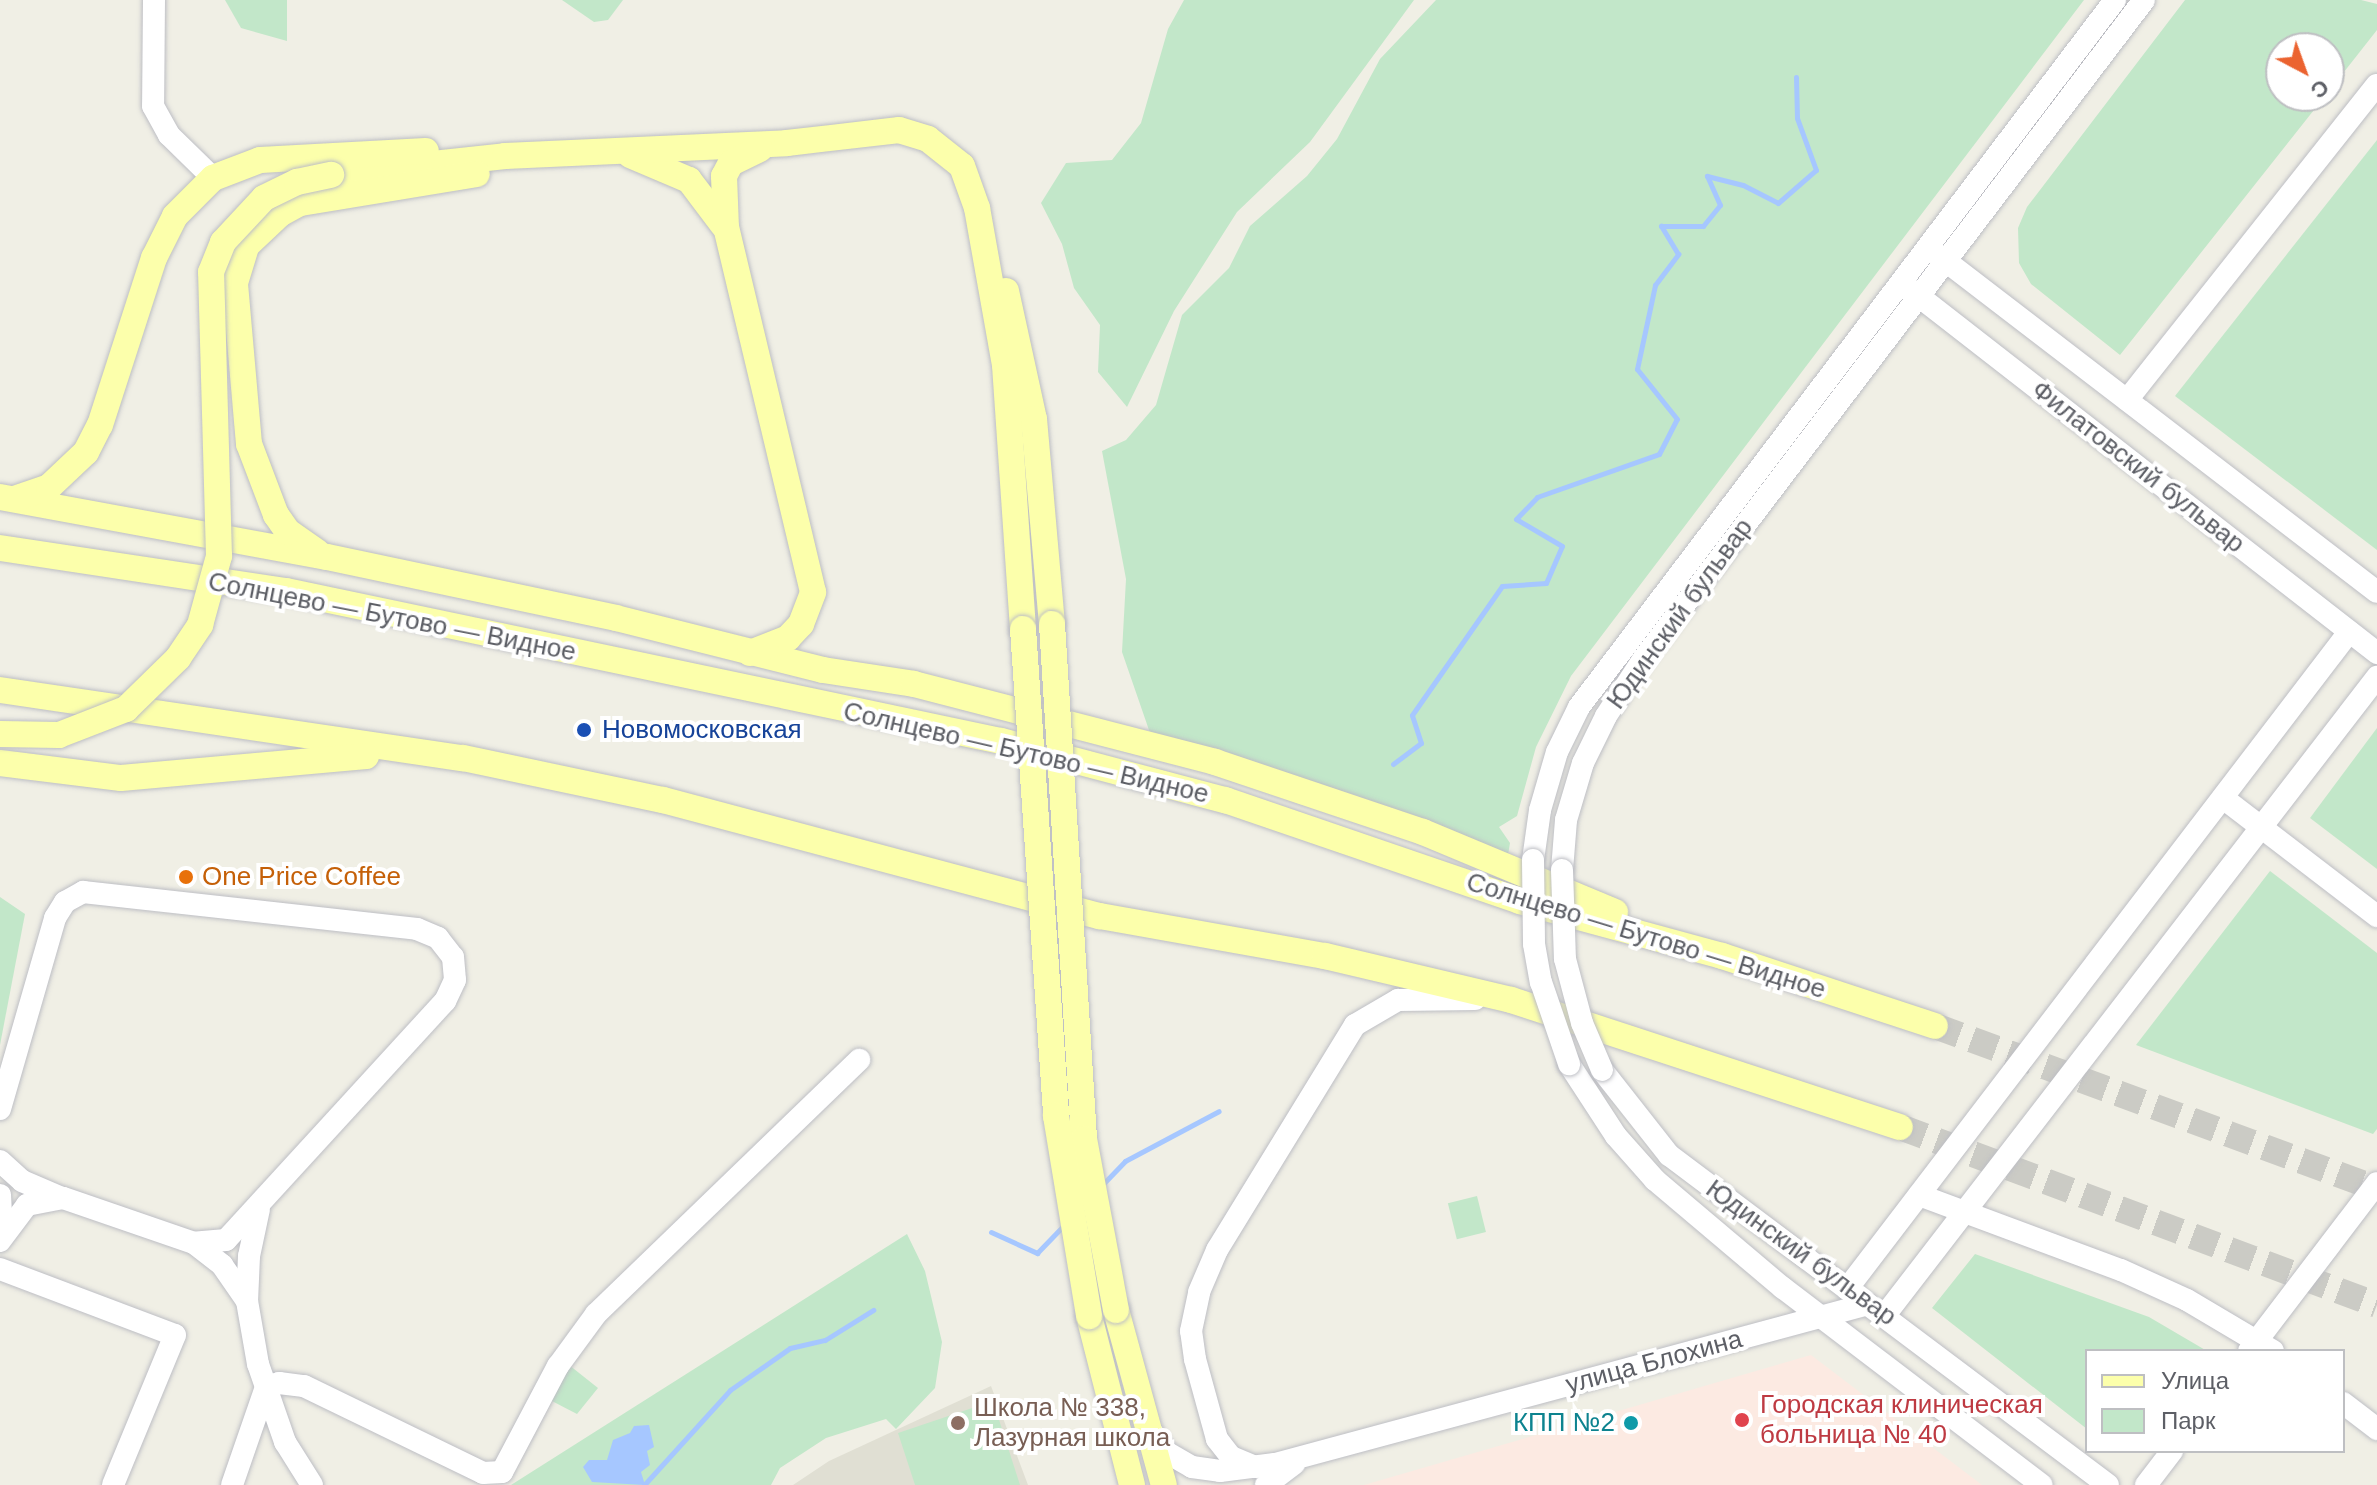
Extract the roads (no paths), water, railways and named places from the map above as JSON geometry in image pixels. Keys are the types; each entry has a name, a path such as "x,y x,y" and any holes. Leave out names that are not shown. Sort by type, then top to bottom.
{"main road":[{"path":"0,734 59,735 126,709 170,666 200,625 219,556 211,272 223,242 264,198 297,182 331,175 505,156 591,149 775,144 899,130 928,139 962,166 1025,362 1052,624 1084,1139 1116,1310 1143,1418 1164,1485"},
{"path":"749,654 788,638 801,624 813,592 726,228 724,176 731,163 775,144"},
{"path":"327,557 288,532 249,444 235,283 246,246 280,214 300,203 381,194 591,149 655,161 681,175 726,228"},
{"path":"8,498 49,487 86,452 100,425 154,258 175,216 213,178 260,160 402,150 505,156"},
{"path":"977,208 1005,365 1056,1116 1089,1316 1132,1485"},
{"path":"8,498 327,557 616,618 749,654 914,684 1215,762 1423,832 1722,956"},
{"name":"Солнцево — Бутово — Видное","path":"0,548 286,591 1001,741 1225,800 1520,901 1722,956 1935,1026"},
{"path":"0,690 463,758 663,800 1100,916 1325,956 1511,1000 1900,1127"},
{"path":"0,763 121,778 346,756 463,758"}],"street":[{"path":"154,0 153,106 169,135 213,178"},
{"name":"Юдинский бульвар","path":"2042,1485 1783,1288 1655,1180 1616,1136 1569,1064 1541,982 1534,944 1533,860 1540,810 1557,752 1579,707 2115,0"},
{"name":"Юдинский бульвар","path":"2108,1485 1669,1155 1602,1070 1582,1023 1565,959 1562,870 1566,820 1583,763 1606,716 1644,658 2144,0"},
{"path":"2127,400 2377,85"},
{"name":"Филатовский бульвар","path":"1927,246 2377,592"},
{"name":"Филатовский бульвар","path":"1900,281 2377,653"},
{"path":"1847,1289 2349,632"},
{"path":"1877,1310 1966,1211 2377,677"},
{"path":"2223,798 2377,916"},
{"path":"0,1109 55,918 77,894 107,891 431,934 453,957 452,991 259,1208 226,1240 194,1243"},
{"path":"1261,1476 1231,1457 1217,1439 1195,1359 1191,1331 1199,1292 1217,1250 1355,1025 1398,1000 1511,1000"},
{"path":"266,1387 279,1383 304,1386 483,1473 502,1472 558,1366 596,1314 859,1060"},
{"path":"0,1161 22,1181 194,1243 222,1265 247,1301"},
{"path":"1919,1195 2121,1270 2259,1348 2377,1183"},
{"path":"0,1195 5,1216 1,1239"},
{"path":"1,1239 27,1205 63,1198"},
{"path":"259,1208 249,1256 247,1301 266,1387 285,1442 312,1485"},
{"path":"0,1269 175,1335 113,1485"},
{"name":"улица Блохина","path":"1143,1418 1166,1452 1192,1467 1261,1476 1302,1459 1820,1317 1877,1310"},
{"path":"232,1485 266,1387"},
{"path":"2345,1405 2377,1429"},
{"path":"2146,1485 2170,1453"}],"water":[{"path":"649,1425 654,1447 647,1451 650,1465 641,1472 645,1485 592,1482 583,1467 589,1460 607,1460 613,1440 630,1433 634,1426"}],"waterway":[{"path":"1393,764 1421,743 1412,715 1502,586 1546,583 1562,546 1516,519 1537,497 1659,454 1677,419 1637,369 1655,285 1678,254 1661,226 1703,226 1720,205 1707,176 1743,185 1778,203 1816,170 1797,118 1796,77"},
{"path":"1102,1185 1125,1161 1219,1111"},
{"path":"991,1232 1037,1253 1065,1224"},
{"path":"644,1485 730,1390 790,1348 825,1340 873,1310"}],"tunnel":[{"path":"1935,1026 2377,1189"},
{"path":"1900,1127 2377,1305"}],"place":[{"name":"Новомосковская","path":"584,730"},
{"name":"One Price Coffee","path":"186,877"},
{"name":"Городская клиническая больница № 40","path":"1742,1420"},
{"name":"Школа № 338, Лазурная школа","path":"958,1423"},
{"name":"КПП №2","path":"1631,1423"}]}
